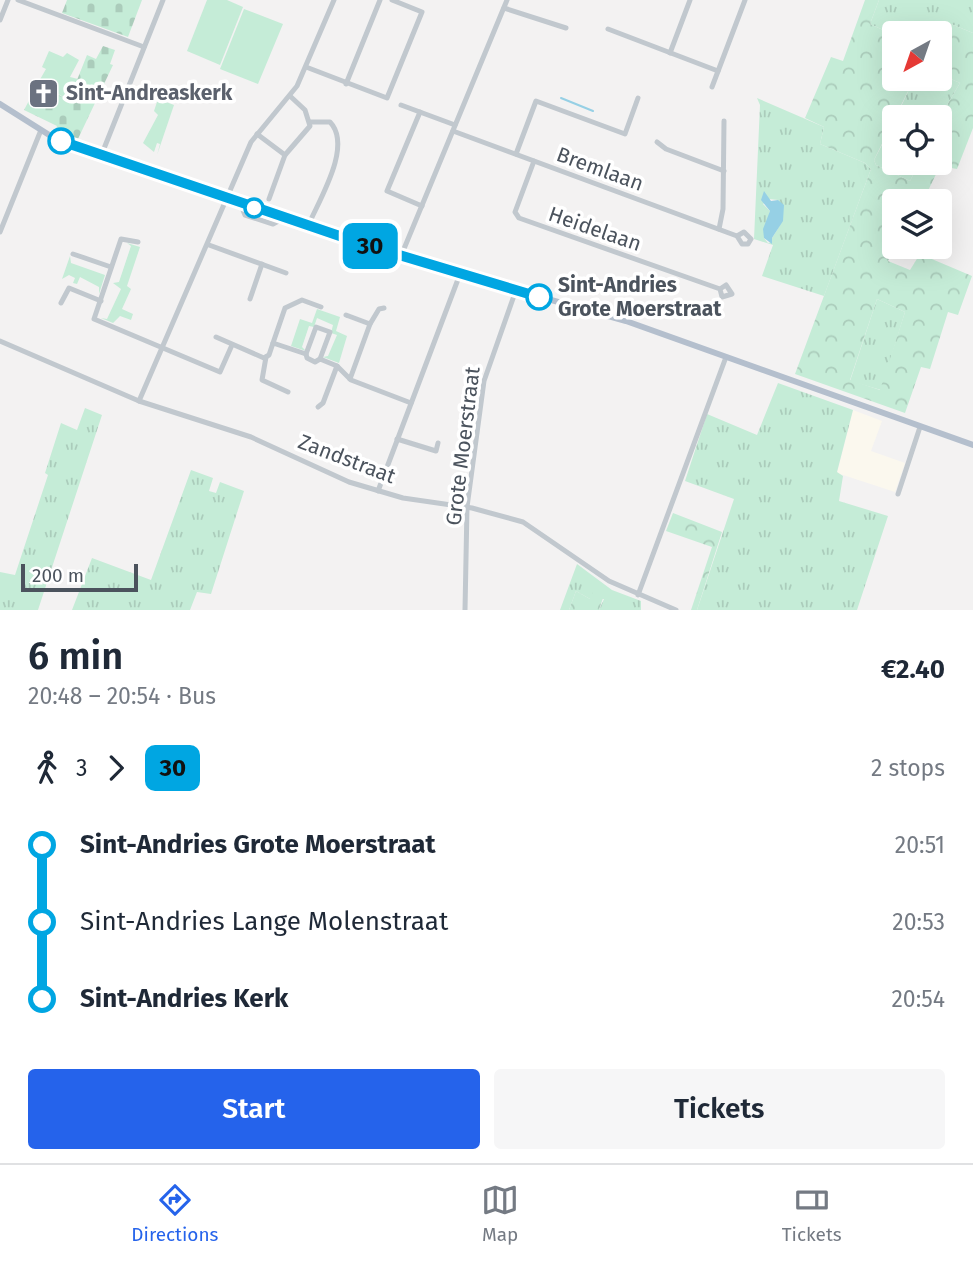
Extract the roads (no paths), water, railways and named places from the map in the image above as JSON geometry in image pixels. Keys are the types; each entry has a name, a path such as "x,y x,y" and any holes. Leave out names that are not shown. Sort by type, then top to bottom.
{"main road":[{"path":"0,104 41,130 98,156 401,256 626,321 973,445"}],"street":[{"path":"0,20 8,0"},
{"path":"18,0 144,47"},
{"path":"98,156 103,151 163,0"},
{"path":"139,401 257,134 290,96 306,67 334,0"},
{"path":"346,83 380,0"},
{"path":"306,67 387,98 422,12 391,0"},
{"path":"401,256 507,0"},
{"path":"670,53 689,1 681,0"},
{"path":"712,87 746,0"},
{"path":"504,8 566,29"},
{"path":"608,29 718,71"},
{"path":"269,199 285,155 306,134 310,122 301,105 290,96"},
{"path":"516,154 536,101 625,134 638,97"},
{"name":"Bremlaan","path":"401,105 516,154 737,236"},
{"path":"421,112 387,191 422,206"},
{"path":"719,229 724,171 724,121"},
{"path":"308,226 340,146 337,132 330,122 310,122"},
{"path":"0,232 41,130"},
{"path":"257,134 285,155"},
{"path":"657,142 667,149 724,171"},
{"name":"Heidelaan","path":"534,161 515,212 519,219 720,289"},
{"path":"138,242 122,237 94,319 220,372"},
{"path":"209,245 286,273"},
{"path":"73,254 111,267"},
{"path":"250,299 262,264"},
{"path":"378,491 460,274"},
{"path":"61,303 69,288 101,301"},
{"name":"Grote Moerstraat","path":"465,610 467,507 485,375 516,290"},
{"path":"288,392 262,380 266,357 285,308 302,300 321,307"},
{"path":"350,379 370,324 379,309 384,308"},
{"path":"346,315 370,324"},
{"path":"273,343 306,354 307,358 315,362 320,359 330,332 316,327 306,354"},
{"path":"216,337 266,357"},
{"name":"Zandstraat","path":"0,341 139,401 241,433 331,475 378,491 414,500 467,507 528,525 597,573 638,595 676,610"},
{"path":"217,379 232,345"},
{"path":"638,595 726,357"},
{"path":"320,359 337,366 350,379 411,403"},
{"path":"318,407 323,402 337,366"},
{"path":"898,494 920,427"},
{"path":"397,439 436,452 438,443"}],"water":[{"path":"764,191 771,201 778,200 784,205 783,221 772,238 772,244 764,238 763,229 770,211 761,200"}],"waterway":[{"path":"561,98 593,111"}],"place":[{"name":"Sint-Andreaskerk","path":"43,93"},
{"name":"Sint-Andries Grote Moerstraat","path":"539,297"}]}
